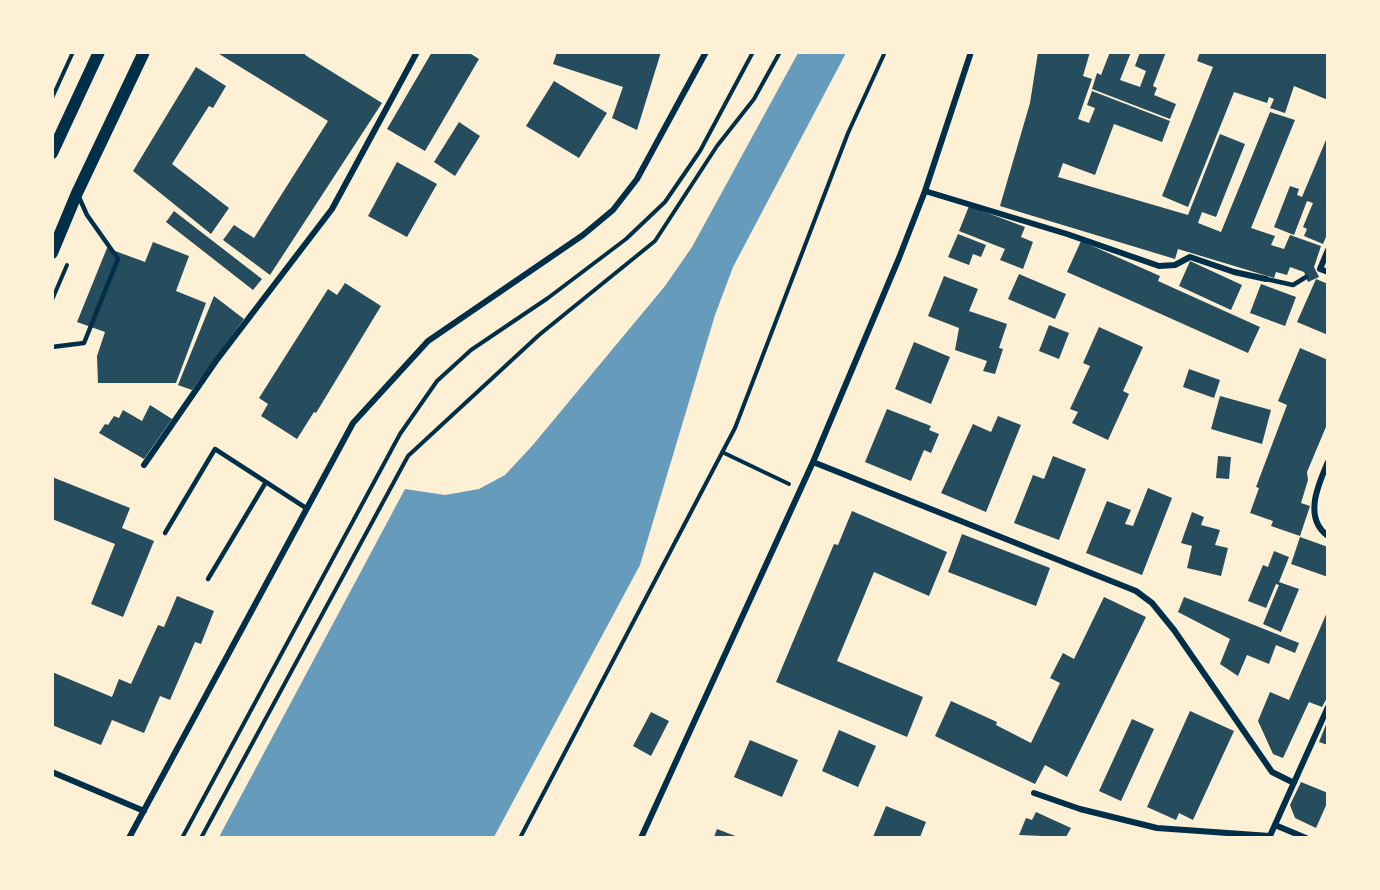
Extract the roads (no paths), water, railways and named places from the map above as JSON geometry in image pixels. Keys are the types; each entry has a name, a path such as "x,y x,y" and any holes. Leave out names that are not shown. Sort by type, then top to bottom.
{"main road":[{"path":"52,153 99,52"},
{"path":"52,253 77,193 144,52"}],"street":[{"path":"144,465 216,361 332,209 417,52"},
{"path":"129,837 353,423 428,341 583,236 614,210 637,179 706,52"},
{"path":"641,837 813,462 926,192 971,52"},
{"path":"926,192 1067,234 1159,266 1175,266 1190,257 1234,272 1266,279"},
{"path":"1328,250 1318,270 1328,273"},
{"path":"813,462 1136,591 1152,603 1174,630 1272,771 1294,783"},
{"path":"1328,462 1314,501 1318,525 1328,536"},
{"path":"1034,793 1080,809 1157,828 1270,837 1328,706"},
{"path":"52,772 144,811"},
{"path":"1275,825 1306,837"}],"lane":[{"path":"52,347 84,343 118,260 87,215 77,193"},
{"path":"1266,279 1293,285 1306,277"},
{"path":"165,533 215,449 306,507"},
{"path":"208,579 266,482"}],"water":[{"path":"798,53 846,53 733,267 715,315 640,565 494,837 219,837 405,489 445,495 479,489 505,475 532,446 665,286 692,247"}]}
